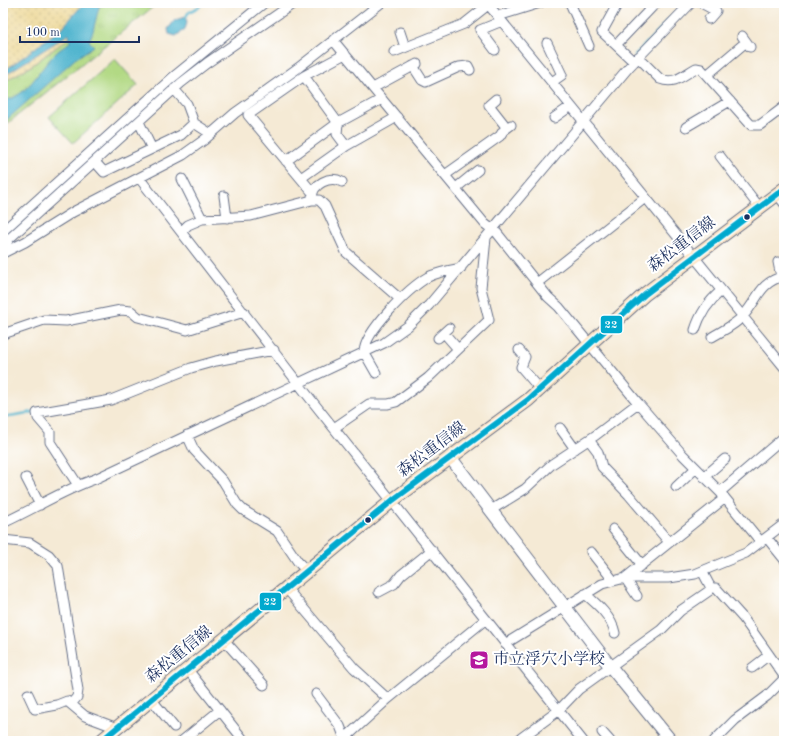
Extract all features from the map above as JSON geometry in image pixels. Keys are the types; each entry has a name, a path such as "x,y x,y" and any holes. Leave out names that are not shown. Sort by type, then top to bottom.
{"main road":[{"name":"森松重信線","path":"101,741 308,572 393,500 505,417 540,389 645,294 760,208 782,196"}],"street":[{"path":"3,231 191,62 264,3"},
{"path":"3,247 10,238 174,89 207,63 294,3"},
{"path":"3,253 25,242 73,212 173,162 211,134 235,113 298,68 381,3"},
{"path":"496,50 480,30 500,18 540,3"},
{"path":"570,3 587,42 602,32 618,3"},
{"path":"616,45 656,3"},
{"path":"3,523 78,485 94,479 384,343 408,326 429,305 461,268 636,59 691,3"},
{"path":"701,3 716,11 709,19"},
{"path":"394,52 464,24 487,4 784,367"},
{"path":"400,32 405,47"},
{"path":"602,32 616,45 664,81 677,80 696,68 701,69 751,125 755,126 763,124 784,107"},
{"path":"333,40 485,224 493,230 590,343 638,403 704,477 784,559"},
{"path":"707,75 746,42"},
{"path":"547,43 562,75 552,82"},
{"path":"345,54 304,76 248,115 301,178 312,196 325,206 346,252 400,299"},
{"path":"373,88 416,65 422,80 426,82 460,67 468,66 470,70"},
{"path":"304,76 338,122 337,134 346,146"},
{"path":"174,89 186,104 194,123 211,134"},
{"path":"286,161 338,122 382,99"},
{"path":"445,175 487,150 509,126 489,105 496,99"},
{"path":"686,127 730,101"},
{"path":"554,118 571,106"},
{"path":"301,178 346,146 397,117"},
{"path":"139,122 152,149"},
{"path":"94,162 104,172 181,135 194,123"},
{"path":"720,156 760,208"},
{"path":"456,188 478,170"},
{"path":"140,179 334,428 393,500 583,741"},
{"path":"182,179 202,218"},
{"path":"181,232 188,224 202,218 251,216 312,196 322,182 327,180 338,180 342,182"},
{"path":"224,196 227,218"},
{"path":"537,283 645,198"},
{"path":"334,428 369,404 392,404 396,402 428,378 489,320 481,288 486,238"},
{"path":"712,337 742,316 762,287 782,276 778,262"},
{"path":"376,373 364,352 366,340 400,299 429,277 461,268"},
{"path":"695,330 698,320 707,306 721,291"},
{"path":"3,334 44,320 66,321 121,310 131,311 138,317 187,330 244,312"},
{"path":"444,333 458,349"},
{"path":"78,485 50,442 50,432 38,418 37,414 111,400 204,364 274,350"},
{"path":"519,350 525,358 521,367 540,389"},
{"path":"491,510 525,489 552,464 589,440 638,403"},
{"path":"560,428 575,449"},
{"path":"187,435 194,450 224,481 242,510 277,531 298,562 308,572"},
{"path":"625,578 669,542 722,495 784,437"},
{"path":"589,440 598,452 602,467 630,495 669,542"},
{"path":"450,457 564,607 671,741"},
{"path":"704,477 725,459"},
{"path":"676,487 696,468"},
{"path":"26,478 40,505"},
{"path":"505,644 602,584 625,578 685,577 746,553 784,524"},
{"path":"613,528 642,564"},
{"path":"3,540 30,542 49,555 58,566 78,690 77,696 72,703"},
{"path":"379,592 394,584 401,575 432,550"},
{"path":"591,552 613,580"},
{"path":"702,571 711,588"},
{"path":"625,578 637,596"},
{"path":"517,741 558,711 579,689 661,630 680,612 711,588 716,588 743,618 784,676"},
{"path":"287,589 354,668 388,699"},
{"path":"585,594 604,612 613,625 615,632"},
{"path":"316,694 340,726 344,740 388,699 486,619"},
{"path":"224,640 264,685"},
{"path":"752,668 769,655"},
{"path":"188,670 242,738"},
{"path":"715,741 735,720 767,696 784,679"},
{"path":"28,694 35,709 57,705 67,701 72,703 85,716 117,728"},
{"path":"152,700 174,727"},
{"path":"182,741 220,710"},
{"path":"602,732 611,740"}],"green space":[{"path":"103,3 158,3 3,127 3,82 31,66 81,29"},
{"path":"115,59 138,85 73,143 49,117"}],"sand":[{"path":"3,3 103,3 81,29 31,66 3,82"}],"water":[{"path":"84,3 100,3 89,41 94,46 75,59 3,123 3,101 20,94 32,82 49,60 70,42 69,34 3,76 3,72 62,28"},
{"path":"186,17 187,23 185,29 176,36 169,34 168,29 175,20"}],"waterway":[{"path":"186,17 188,13 205,3"},
{"path":"635,55 685,3"},
{"path":"3,417 34,412"}],"transit line":[{"name":"22","path":"101,741 393,500 528,400 645,294 784,189"}],"place":[{"name":"市立浮穴小学校","path":"479,660"}]}
